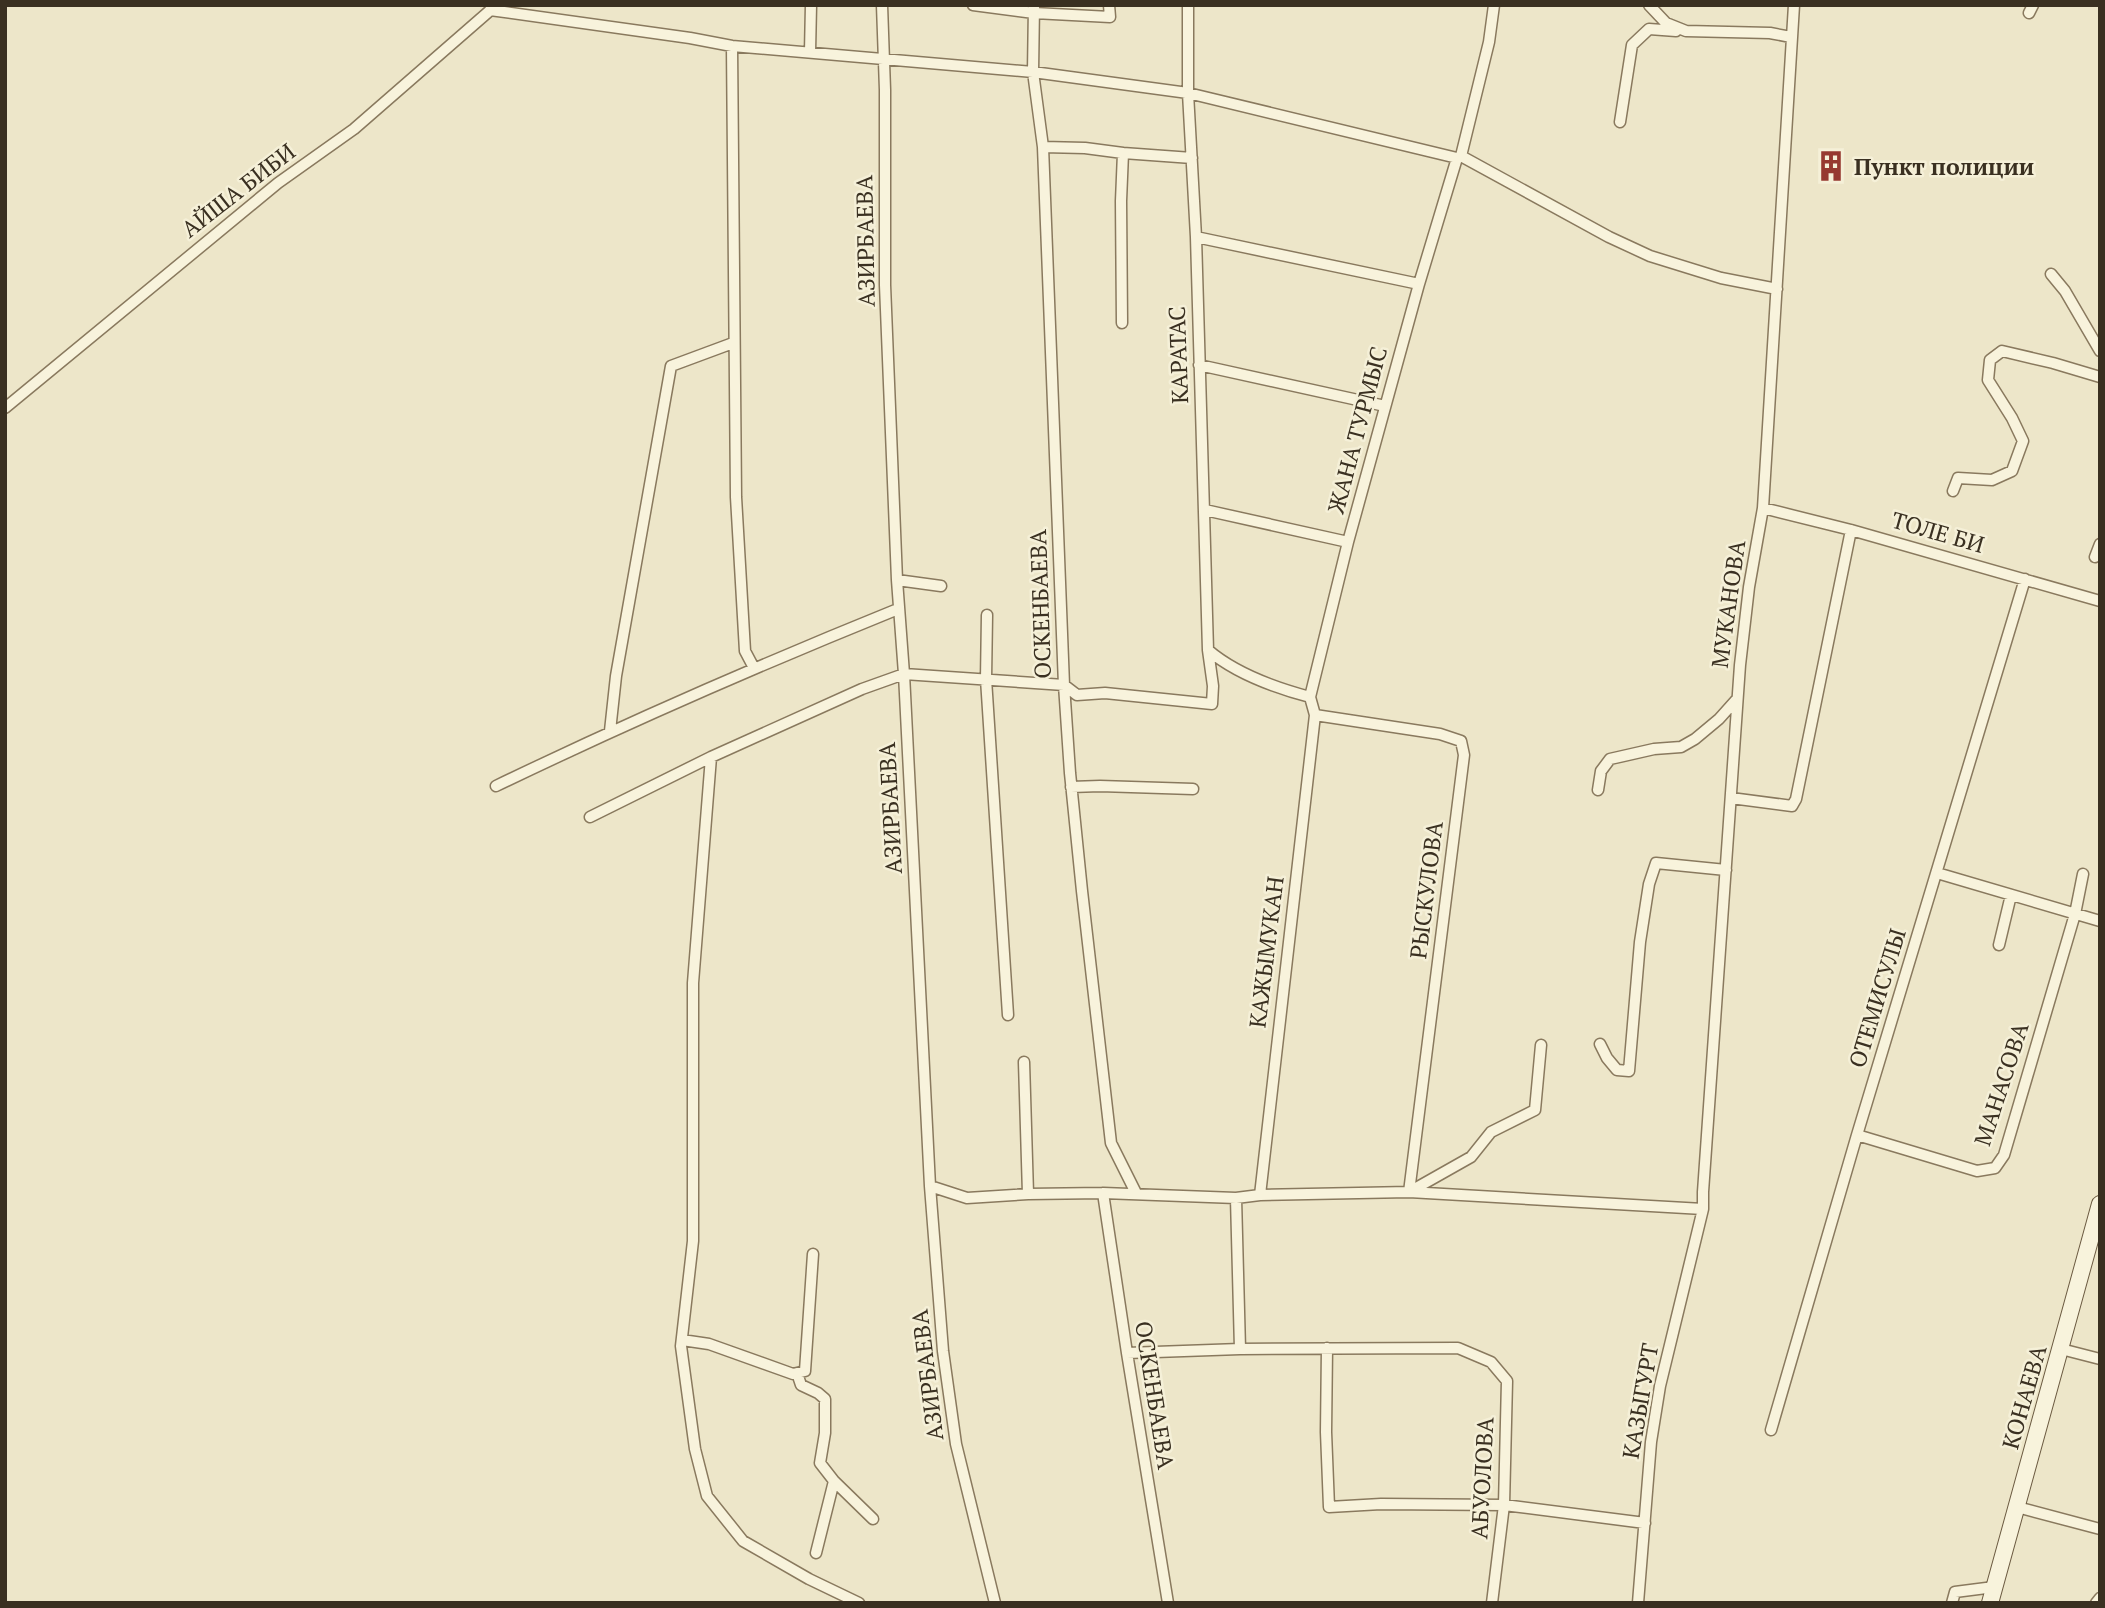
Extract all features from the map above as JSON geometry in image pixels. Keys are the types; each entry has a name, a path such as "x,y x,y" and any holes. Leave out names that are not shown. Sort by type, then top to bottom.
{"main road":[{"name":"КОНАЕВА","path":"1992,1595 2100,1204"}],"street":[{"path":"810,52 811,5"},
{"name":"АЗИРБАЕВА","path":"882,5 885,285 898,609 904,674 930,1186 943,1351 956,1444 995,1603"},
{"path":"973,5 1110,17 1109,5"},
{"name":"КАРАТАС","path":"1064,685 1077,695 1105,693 1212,704 1213,686 1208,650 1196,237 1188,93 1188,5"},
{"path":"1459,157 1489,42 1494,5"},
{"path":"1649,5 1666,23 1686,31"},
{"name":"МУКАНОВА","path":"1703,1209 1737,700 1749,587 1763,508 1794,5"},
{"path":"493,8 732,46 1033,72 1188,93 1459,157 1650,256 1721,278 1777,289"},
{"name":"АЙША БИБИ","path":"5,408 278,183 354,129 493,8"},
{"name":"ОСКЕНБАЕВА","path":"1034,9 1033,72 1043,147 1064,685 1071,787 1111,1143 1136,1194"},
{"path":"1620,122 1632,46 1648,29 1770,33 1791,37"},
{"path":"732,46 736,497 745,651 754,668"},
{"path":"1043,147 1192,158"},
{"path":"1122,323 1123,153"},
{"name":"ЖАНА ТУРМЫС","path":"1315,715 1310,697 1348,542 1419,284 1459,157"},
{"path":"1196,237 1419,284"},
{"path":"2051,275 2065,291 2100,351"},
{"path":"610,731 617,676 671,366 733,343"},
{"path":"1953,491 1958,478 1992,480 2012,471 2023,441 1988,380 1990,360 2002,351 2100,377"},
{"path":"1199,365 1385,406"},
{"name":"ТОЛЕ БИ","path":"1763,508 2100,601"},
{"path":"1205,510 1348,542"},
{"path":"1731,798 1792,806 1796,799 1850,530"},
{"path":"2095,557 2100,544"},
{"name":"ОТЕМИСУЛЫ","path":"1771,1430 2025,579"},
{"path":"897,580 942,586"},
{"path":"496,786 610,731 898,609"},
{"path":"987,614 986,679 1008,1015"},
{"path":"1208,650 1224,664 1240,669 1278,689 1310,697"},
{"path":"590,817 711,757 862,689 904,674 1064,685"},
{"path":"1598,790 1601,771 1610,759 1642,751 1681,747 1711,726 1737,700"},
{"name":"РЫСКУЛОВА","path":"1315,715 1440,734 1461,741 1464,755 1409,1192"},
{"name":"КАЖЫМУКАН","path":"1260,1195 1315,715"},
{"path":"711,757 693,983 692,1241 682,1340 695,1449 707,1496 743,1541 809,1579 859,1603"},
{"path":"1071,787 1193,789"},
{"path":"1600,1044 1606,1058 1617,1070 1629,1071 1640,942 1649,884 1656,863 1726,870"},
{"path":"1937,873 2100,921"},
{"name":"МАНАСОВА","path":"1857,1135 1977,1171 1995,1168 2004,1155 2075,914 2083,874"},
{"path":"1999,945 2011,895"},
{"path":"1409,1192 1471,1157 1491,1132 1535,1110 1541,1045"},
{"path":"1024,1062 1028,1194"},
{"path":"930,1186 967,1198 1103,1193 1236,1198 1260,1195 1409,1192 1703,1209"},
{"name":"ОСКЕНБАЕВА","path":"1103,1193 1168,1603"},
{"path":"1236,1198 1240,1349"},
{"name":"КАЗЫГУРТ","path":"1638,1603 1651,1442 1660,1386 1703,1209"},
{"path":"682,1340 709,1344 793,1374 805,1371 813,1254"},
{"path":"1127,1353 1327,1348 1329,1507 1381,1504 1504,1505 1645,1523"},
{"name":"АБУОЛОВА","path":"1327,1348 1458,1348 1491,1362 1507,1381 1504,1505 1492,1603"},
{"path":"2061,1349 2100,1359"},
{"path":"797,1373 801,1385 825,1399 825,1433 820,1463 873,1519"},
{"path":"816,1553 834,1480"},
{"path":"2017,1507 2100,1529"},
{"path":"1952,1603 1955,1592 1992,1595"},
{"path":"2096,1603 2100,1598"}],"place":[{"name":"Пункт полиции","path":"1831,166"}]}
